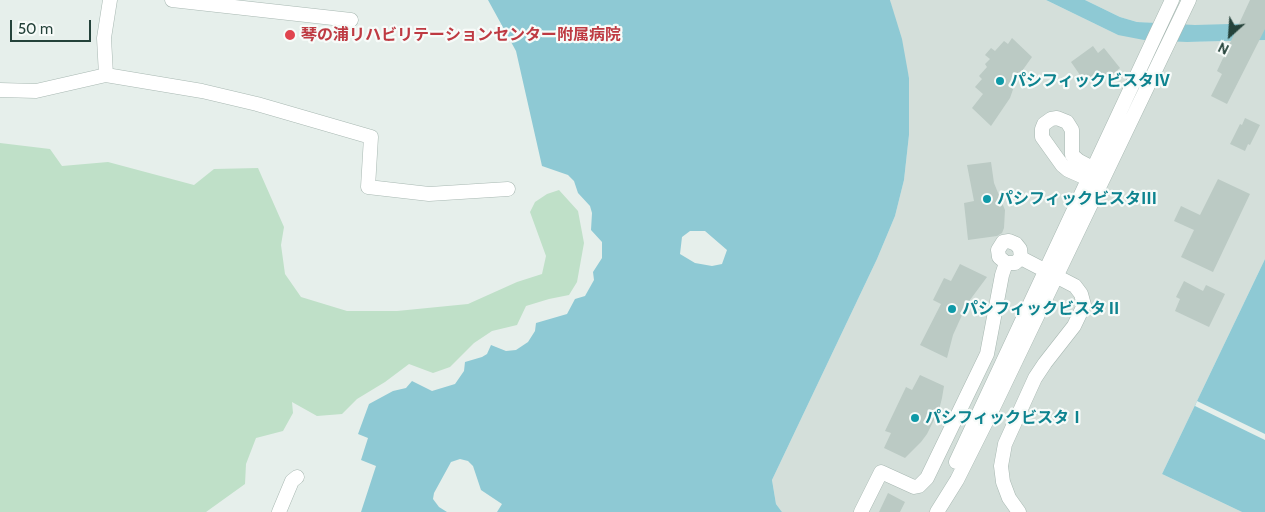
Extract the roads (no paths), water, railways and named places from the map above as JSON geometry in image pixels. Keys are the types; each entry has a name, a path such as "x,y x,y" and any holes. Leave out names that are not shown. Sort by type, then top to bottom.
{"street":[{"path":"106,76 104,38 110,0"},
{"path":"172,0 351,20"},
{"path":"932,512 1096,177 1172,0"},
{"path":"1096,177 1189,0"},
{"path":"0,90 36,91 106,76 202,92 258,104 371,137 368,186 430,194 508,189"},
{"path":"1005,241 1012,242 1018,246 1021,252 1021,258 1015,264 1006,263 1000,259 998,253 1000,245 1005,241"},
{"path":"1018,512 1009,498 1003,482 1002,466 1005,444 1036,378 1074,326 1084,305 1082,294 1075,286 1021,258"},
{"path":"861,512 881,472 914,487 919,486 927,478 987,354 1006,263"},
{"path":"937,512 957,480 1050,274"},
{"path":"279,512 292,481 297,477"}],"water":[{"path":"488,0 890,0 902,39 909,78 909,135 904,180 895,216 877,259 772,480 776,504 782,512 497,512 502,504 481,490 473,466 468,461 460,459 451,462 434,493 433,499 439,507 447,512 361,512 376,466 361,460 368,438 358,434 369,404 393,391 406,388 412,381 432,391 455,384 464,371 465,362 487,354 491,345 506,351 516,350 528,342 535,331 536,323 567,314 575,299 585,296 594,280 593,272 602,258 602,242 591,230 592,213 590,206 578,193 574,181 568,175 542,166 516,51","holes":["690,231 705,231 727,250 722,264 712,266 695,263 680,254 682,237"]},
{"path":"1046,0 1085,0 1120,17 1137,22 1195,25 1265,23 1265,40 1187,42 1144,40 1118,35"},
{"path":"1265,259 1265,512 1242,512 1162,474"}],"place":[{"name":"琴の浦リハビリテーションセンター附属病院","path":"290,35"},
{"name":"パシフィックビスタⅣ","path":"1000,81"},
{"name":"パシフィックビスタⅢ","path":"987,199"},
{"name":"パシフィックビスタⅡ","path":"952,309"},
{"name":"パシフィックビスタⅠ","path":"915,418"}]}
